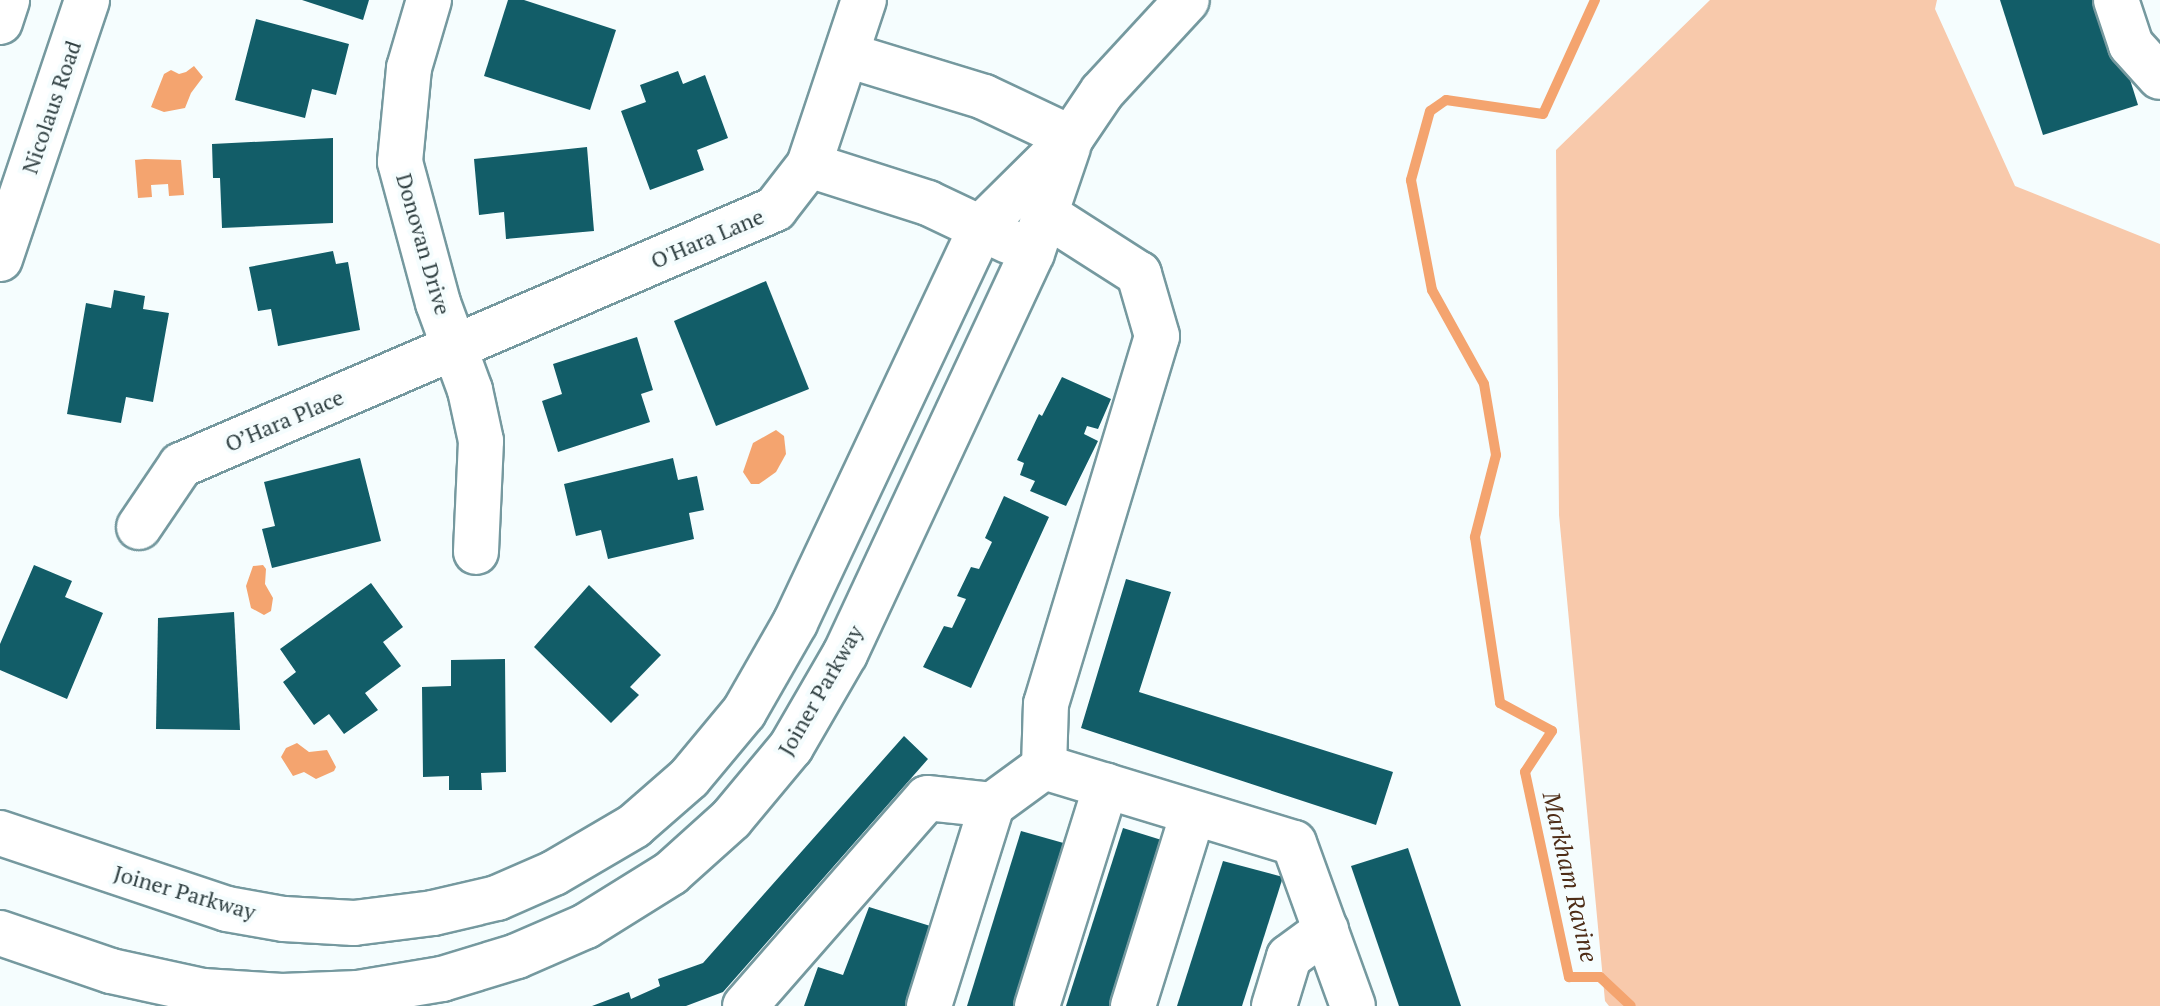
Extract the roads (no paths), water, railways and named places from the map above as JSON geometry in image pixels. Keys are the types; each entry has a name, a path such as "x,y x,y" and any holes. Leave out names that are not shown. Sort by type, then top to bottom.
{"street":[{"path":"0,22 7,0"},
{"name":"Nicolaus Road","path":"0,259 87,0"},
{"name":"Donovan Drive","path":"429,0 409,68 400,162 438,303 456,346 481,441 476,552"},
{"name":"O'Hara Lane","path":"456,346 775,209 809,165 864,0"},
{"name":"Joiner Parkway","path":"0,833 227,909 284,919 354,923 433,913 497,898 554,873 634,826 689,778 744,712 795,623 981,227 1071,138 1102,92 1187,0"},
{"path":"2116,0 2131,45 2160,77"},
{"path":"847,55 984,97 1071,138"},
{"name":"Joiner Parkway","path":"0,933 118,990 282,996 358,993 442,979 517,956 586,926 671,873 731,819 799,734 845,654 1039,234 1071,138"},
{"path":"809,165 928,203 981,227 1039,234 1139,274 1157,336 1046,704 1044,767"},
{"name":"O’Hara Place","path":"139,527 181,465 456,346"},
{"path":"1044,767 1294,843 1353,1006"},
{"path":"929,1006 992,805 1044,767"},
{"path":"1037,1006 1106,786"},
{"path":"745,1006 927,798 992,805"},
{"path":"1133,1006 1193,813"},
{"path":"1274,1006 1289,957 1326,930"}],"waterway":[{"name":"Markham Ravine","path":"1595,0 1543,114 1446,100 1430,111 1411,180 1432,290 1484,384 1496,455 1475,537 1500,703 1552,731 1525,772 1569,977 1600,977 1631,1006"}]}
